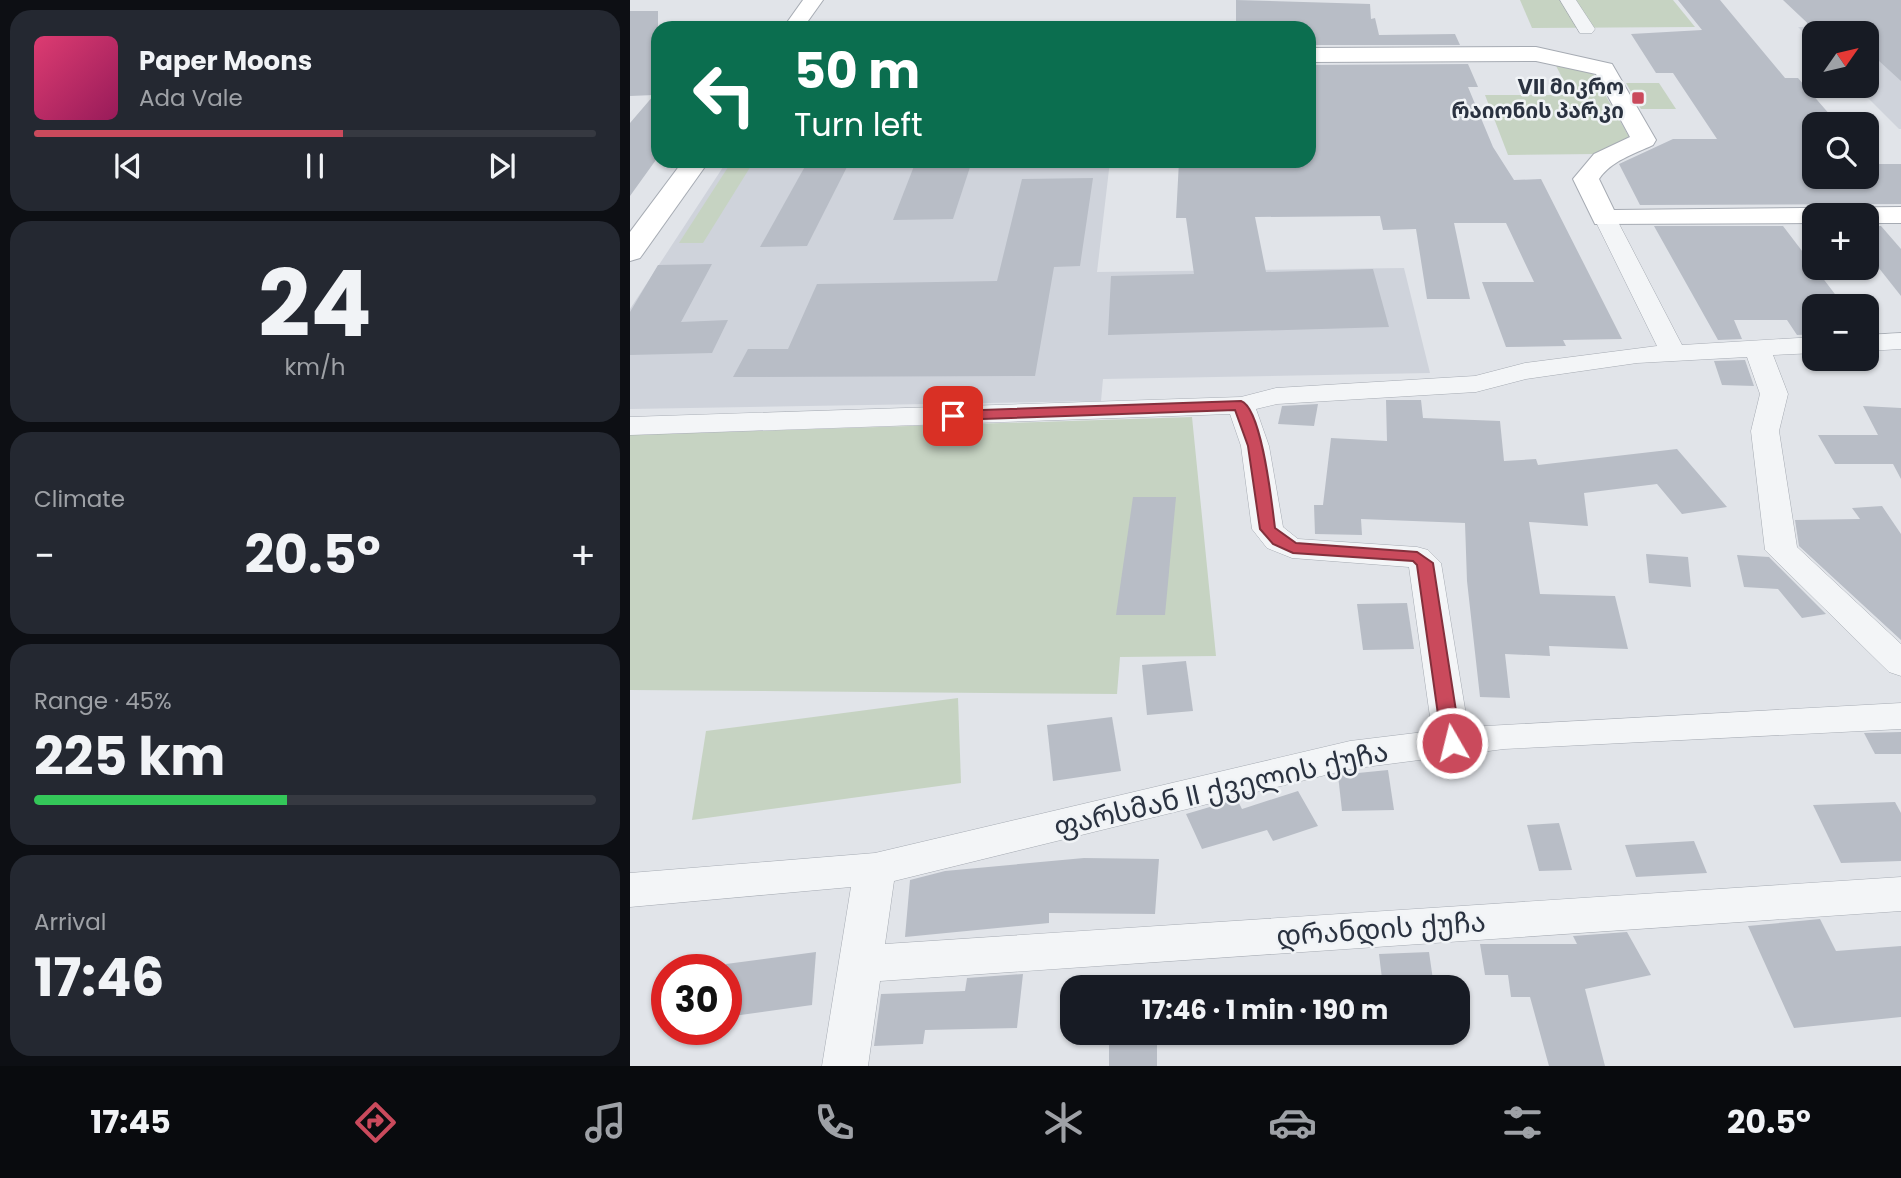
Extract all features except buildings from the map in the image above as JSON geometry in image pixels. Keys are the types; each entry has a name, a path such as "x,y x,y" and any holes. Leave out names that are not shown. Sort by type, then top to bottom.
{"street":[{"path":"798,21 813,0"},
{"path":"1568,0 1586,29"},
{"path":"1316,55 1536,54 1604,69 1644,140 1595,163 1586,179 1673,352"},
{"path":"630,252 691,168"},
{"path":"1605,218 1802,215"},
{"path":"1879,215 1901,215"},
{"path":"1879,342 1901,341"},
{"path":"630,426 1241,405 1276,396 1476,384 1525,371 1673,352 1802,346"},
{"path":"1757,348 1774,394 1765,430 1781,550 1901,664"},
{"path":"1241,405 1255,446 1268,529 1278,541 1293,548 1417,556 1425,563 1452,743"},
{"name":"ფარსმან II ქველის ქუჩა","path":"630,890 875,869 1350,755 1504,736 1901,716"},
{"path":"845,1066 875,869"},
{"name":"დრანდის ქუჩა","path":"862,964 1901,894"}],"shaded area":[{"path":"1880,26 1901,26 1901,129 1868,98 1880,98"},
{"path":"722,168 1109,168 1097,272 1404,268 1430,373 1103,379 1101,401 630,409 630,309"}],"green space":[{"path":"1520,0 1673,0 1695,27 1532,28"},
{"path":"1553,60 1590,68 1632,142 1597,154 1508,155 1485,95 1571,95"},
{"path":"1626,83 1659,83 1676,109 1641,109"},
{"path":"727,168 750,168 703,243 679,243"},
{"path":"1192,417 1216,656 1120,657 1117,694 630,690 630,435"},
{"path":"958,698 961,783 692,820 706,731"}],"place":[{"name":"VII მიკრო რაიონის პარკი","path":"1638,98"}],"route":[{"path":"953,416 1241,405 1255,446 1268,529 1278,541 1293,548 1417,556 1425,563 1452,743"}]}
